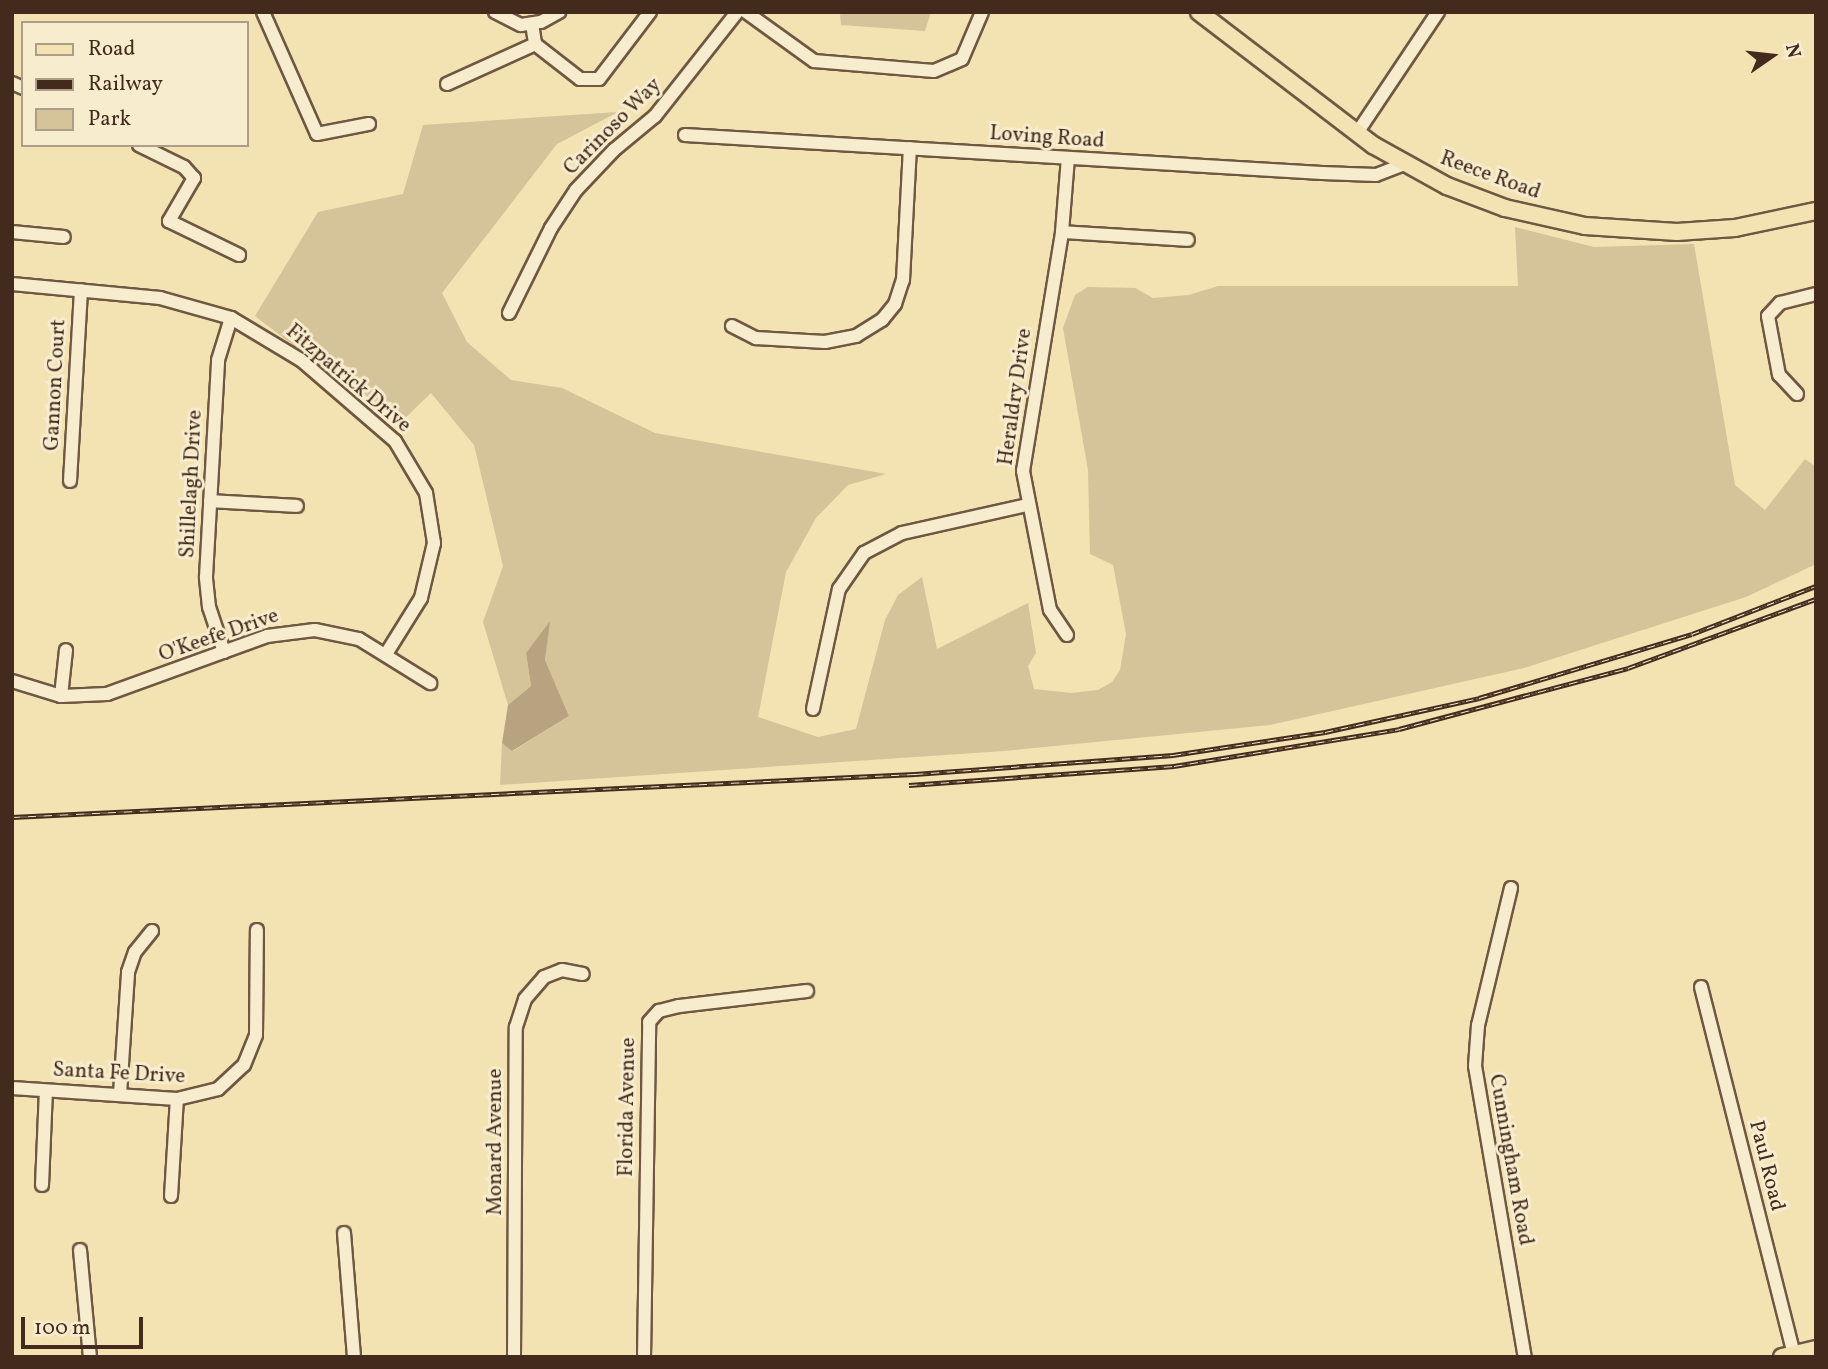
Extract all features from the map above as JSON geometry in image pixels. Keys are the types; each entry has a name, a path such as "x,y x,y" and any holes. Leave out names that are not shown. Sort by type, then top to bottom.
{"main road":[{"name":"Reece Road","path":"1199,12 1357,133 1405,164 1505,208 1611,230 1706,231 1816,211"},
{"path":"1788,1355 1816,1349"}],"street":[{"path":"263,12 317,134 369,124"},
{"path":"495,12 511,22 532,24 559,12"},
{"path":"532,24 535,44 580,79 599,79 650,12"},
{"name":"Carinoso Way","path":"509,313 551,228 576,190 614,150 655,116 737,12"},
{"path":"746,12 814,61 934,71 948,68 962,58 982,12"},
{"path":"1357,133 1438,12"},
{"path":"447,84 535,44"},
{"name":"Loving Road","path":"685,135 1376,175 1405,164"},
{"path":"143,147 184,167 194,178 169,221 239,255"},
{"path":"732,326 756,338 825,342 856,337 882,320 895,304 903,280 910,148"},
{"name":"Heraldry Drive","path":"1068,158 1062,232 1025,455 1027,505 1050,610 1068,635"},
{"path":"12,232 64,237"},
{"path":"1062,232 1188,240"},
{"name":"Fitzpatrick Drive","path":"12,284 160,298 231,318 301,360 395,442 419,477 433,526 430,570 415,609 386,654"},
{"name":"Gannon Court","path":"70,481 81,290"},
{"path":"1797,394 1779,375 1768,316 1780,303 1816,294"},
{"name":"Shillelagh Drive","path":"224,652 206,591 218,360 231,318"},
{"path":"210,501 297,506"},
{"path":"813,709 839,589 864,553 902,533 1027,505"},
{"name":"O'Keefe Drive","path":"12,681 61,695 120,691 278,633 315,630 359,639 430,683"},
{"path":"61,695 66,650"},
{"name":"Cunningham Road","path":"1511,888 1478,1025 1475,1066 1525,1357"},
{"name":"Santa Fe Drive","path":"12,1088 177,1099 218,1089 251,1052 257,1024 257,930"},
{"path":"120,1094 128,972 135,952 152,931"},
{"name":"Monard Avenue","path":"514,1357 516,1027 525,999 544,977 562,970 583,974"},
{"name":"Paul Road","path":"1700,987 1788,1355"},
{"name":"Florida Avenue","path":"644,1357 649,1022 659,1011 679,1006 807,991"},
{"path":"42,1185 46,1091"},
{"path":"171,1196 177,1099"},
{"path":"344,1233 354,1357"},
{"path":"80,1250 90,1357"}],"green space":[{"path":"840,12 931,12 925,31 841,25"},
{"path":"618,112 557,144 442,293 467,342 511,380 562,388 655,433 886,474 848,485 816,518 786,572 758,717 818,737 856,729 885,620 898,595 922,577 937,649 1028,603 1036,653 1028,666 1034,689 1071,693 1098,690 1112,682 1120,670 1126,634 1113,565 1090,554 1088,470 1063,328 1075,295 1088,287 1135,288 1153,298 1189,295 1218,286 1518,286 1515,227 1594,247 1694,244 1735,485 1765,510 1805,459 1816,467 1816,564 1746,597 1524,668 1270,725 1004,751 500,785 502,743 513,751 569,716 545,660 549,623 526,653 531,686 508,705 483,622 503,566 474,445 431,393 398,425 255,316 318,212 403,194 423,125"}],"shaded area":[{"path":"550,621 545,660 569,716 512,751 502,743 508,705 531,686 526,653"}],"railway":[{"path":"12,817 915,774 1173,755 1325,732 1479,698 1692,634 1816,586"},
{"path":"909,785 1174,766 1399,729 1628,668 1816,599"}]}
